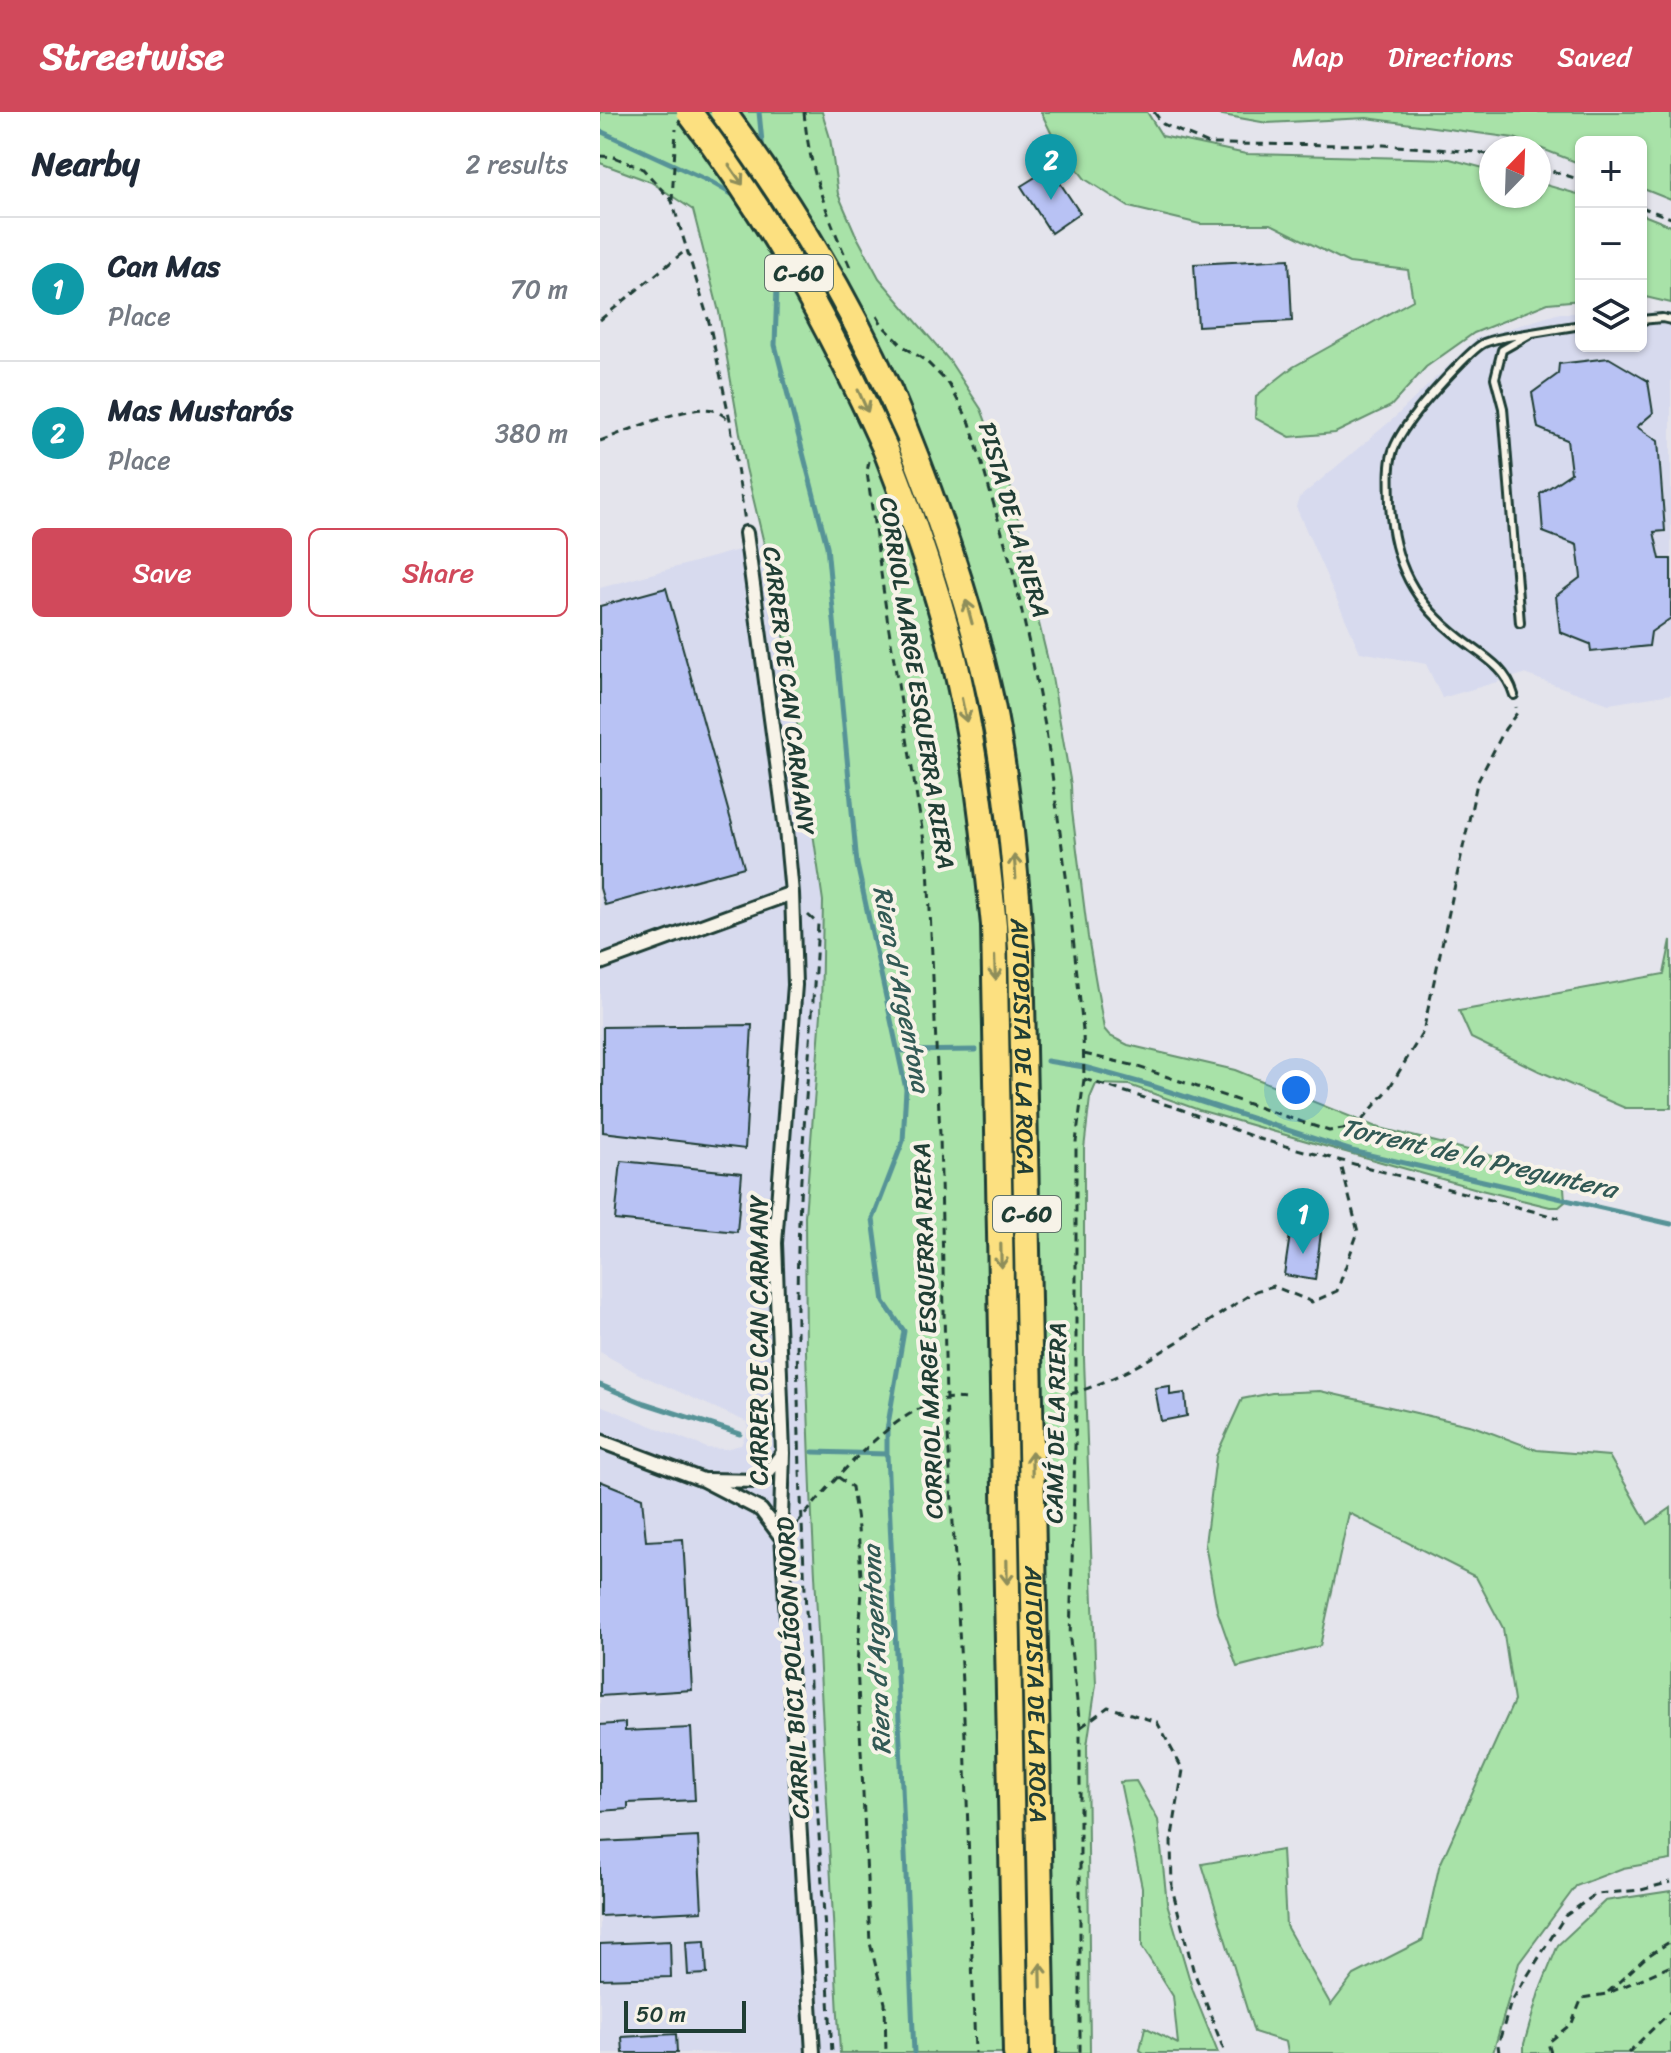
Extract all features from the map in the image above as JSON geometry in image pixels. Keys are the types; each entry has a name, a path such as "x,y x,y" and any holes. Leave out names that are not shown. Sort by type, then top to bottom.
{"highway":[{"name":"AUTOPISTA DE LA ROCA","path":"723,112 814,247 862,334 890,393 927,481 970,615 991,701 1013,839 1022,979 1043,2053"},
{"name":"C-60","path":"683,119 754,201 801,277 851,374 877,453"},
{"name":"AUTOPISTA DE LA ROCA","path":"877,453 930,571 948,636 974,759 994,925 1016,2053"}],"street":[{"name":"CARRER DE CAN CARMANY","path":"746,533 792,893 795,985 775,1243 783,1453 781,1518 813,2053"},
{"path":"600,963 792,893"},
{"path":"600,1441 703,1480 761,1510 784,1540"},
{"path":"703,1480 761,1481 783,1453"}],"lane":[{"path":"1647,319 1671,320"},
{"path":"1514,695 1510,682 1499,667 1445,625 1424,604 1406,577 1392,537 1389,461 1399,435 1428,398 1483,343 1575,326"},
{"path":"1520,623 1503,408 1495,378 1502,350 1532,333"}],"path":[{"path":"804,112 807,148 820,197 850,268"},
{"path":"1154,112 1163,124 1209,144 1384,145 1479,152"},
{"path":"683,119 672,201 709,322 730,420 746,533"},
{"path":"600,156 614,157 643,169 672,201"},
{"path":"1551,171 1575,178"},
{"path":"1644,208 1671,218"},
{"path":"600,320 686,250"},
{"name":"PISTA DE LA RIERA","path":"876,315 883,326 949,384 970,423 1012,567 1030,648 1046,731 1068,890"},
{"path":"881,340 883,326"},
{"path":"600,441 656,420 697,411 714,410 730,420"},
{"name":"CORRIOL MARGE ESQUERRA RIERA","path":"877,453 867,472 888,624 928,865 940,1135 946,1399 965,1736 975,2053"},
{"path":"1084,1054 1132,1065 1329,1131 1356,1127 1388,1090 1423,1032 1477,783 1505,729 1517,713 1514,695"},
{"name":"CAMÍ DE LA RIERA","path":"1068,890 1084,1054 1076,1142 1076,1393 1070,1640 1080,1727 1080,2053"},
{"name":"CARRIL BICI POLÍGON NORD","path":"805,913 818,924 800,1211 797,1327 804,1581 832,2053"},
{"path":"1084,1079 1180,1109 1259,1139 1559,1218"},
{"path":"1057,1397 1115,1378 1256,1291 1273,1286 1312,1302 1337,1291 1358,1232 1340,1160"},
{"path":"784,1540 859,1453 887,1430 917,1411 946,1399 970,1399"},
{"path":"838,1477 852,1487 858,1528 862,1591 857,1664 870,1943 885,2003 886,2053"},
{"path":"1080,1727 1108,1707 1157,1722 1183,1770 1171,1842 1172,1888 1193,1969 1225,2053"},
{"path":"1499,2053 1498,2045 1511,2002 1565,1916 1596,1894 1641,1890 1671,1882"},
{"path":"1606,1994 1646,1957 1671,1941"},
{"path":"1551,2053 1548,2043 1572,2023 1582,1998 1606,1994 1671,1966"},
{"path":"1628,2053 1671,2011"}],"shaded area":[{"path":"1560,313 1575,313 1575,352 1647,352 1647,313 1671,313 1671,694 1609,704 1524,674 1442,698 1426,664 1360,652 1296,507 1299,498 1393,419 1477,338"},
{"path":"764,543 781,615 823,901 821,1014 805,1216 806,1352 840,2053 600,2053 600,1405 707,1448 725,1449 741,1445 748,1429 747,1422 639,1374 600,1352 600,588"}],"green space":[{"path":"600,112 822,112 830,138 838,194 855,233 879,278 949,360 981,409 1010,485 1024,562 1052,677 1071,785 1088,937 1104,1029 1110,1036 1128,1045 1235,1070 1376,1127 1528,1165 1560,1180 1564,1187 1565,1202 1559,1207 1550,1207 1199,1110 1129,1085 1096,1084 1090,1098 1084,1149 1084,1359 1096,1685 1087,1746 1090,2053 840,2053 806,1352 805,1216 821,1014 823,901 781,615 746,468 719,312 693,210 651,182 600,163"},
{"path":"1041,112 1147,112 1162,136 1246,154 1450,159 1479,167 1479,208 1551,208 1551,186 1575,193 1575,301 1548,303 1474,333 1426,367 1391,406 1335,433 1290,437 1255,418 1256,396 1293,367 1413,300 1408,270 1349,263 1271,224 1200,224 1129,207 1085,179 1054,139"},
{"path":"1206,112 1671,112 1671,200 1647,190 1647,136 1575,136 1575,162 1551,152 1551,136 1499,136 1367,118 1267,123"},
{"path":"1647,216 1671,226 1671,303 1647,297"},
{"path":"1671,940 1671,1108 1625,1108 1539,1071 1471,1038 1459,1011 1664,974"},
{"path":"1320,1391 1473,1426 1537,1450 1609,1456 1648,1524 1671,1508 1671,1860 1623,1868 1576,1886 1519,1963 1493,2053 1288,2053 1286,2042 1254,2032 1202,1864 1282,1850 1286,1926 1331,2005 1354,1975 1423,1940 1439,1867 1514,1701 1503,1628 1476,1577 1349,1513 1320,1646 1237,1667 1217,1610 1205,1544 1216,1456 1242,1399 1272,1393"},
{"path":"1136,1781 1158,1820 1167,1903 1193,1991 1218,2053 1144,2053 1140,2050 1145,2027 1178,2044 1173,1996 1142,1947 1142,1887 1120,1782"},
{"path":"1671,1891 1671,2053 1524,2053 1539,1992 1558,1945 1605,1901"}],"building":[{"path":"1050,168 1080,213 1051,233 1021,186"},
{"path":"1289,259 1292,321 1198,326 1194,264"},
{"path":"1609,358 1648,381 1653,413 1637,427 1658,441 1665,531 1654,532 1660,559 1671,559 1671,618 1651,632 1649,646 1591,652 1590,644 1560,632 1556,596 1581,577 1577,545 1543,532 1540,494 1571,473 1567,440 1538,428 1532,393 1558,374 1559,364"},
{"path":"666,588 744,867 605,905 600,888 600,606"},
{"path":"752,1025 745,1149 603,1132 603,1027"},
{"path":"621,1161 742,1173 737,1232 615,1220"},
{"path":"1291,1228 1321,1232 1315,1280 1284,1275"},
{"path":"1170,1386 1170,1395 1185,1393 1187,1416 1161,1421 1155,1388"},
{"path":"600,1481 642,1498 646,1541 683,1539 692,1690 600,1696"},
{"path":"625,1723 625,1731 691,1728 695,1800 628,1803 628,1809 600,1811 600,1725"},
{"path":"698,1837 702,1911 600,1916 600,1842"},
{"path":"670,1941 671,1977 600,1979 600,1944"},
{"path":"705,1941 707,1974 688,1975 686,1942"},
{"path":"676,2034 677,2053 623,2053 622,2037"}],"waterway":[{"path":"759,112 763,152"},
{"path":"600,131 737,197"},
{"name":"Riera d'Argentona","path":"773,254 777,287 775,345 827,546 857,864 906,1089 903,1141 873,1219 884,1302 904,1331 887,1430 887,1454 914,2053"},
{"path":"898,1051 976,1050"},
{"name":"Torrent de la Preguntera","path":"1047,1061 1084,1067 1149,1085 1352,1151 1671,1224"},
{"path":"600,1385 644,1403 740,1434"},
{"path":"813,1452 887,1454"}],"place":[{"name":"Mas Mustarós","path":"1051,200"},
{"name":"Can Mas","path":"1303,1254"}]}
